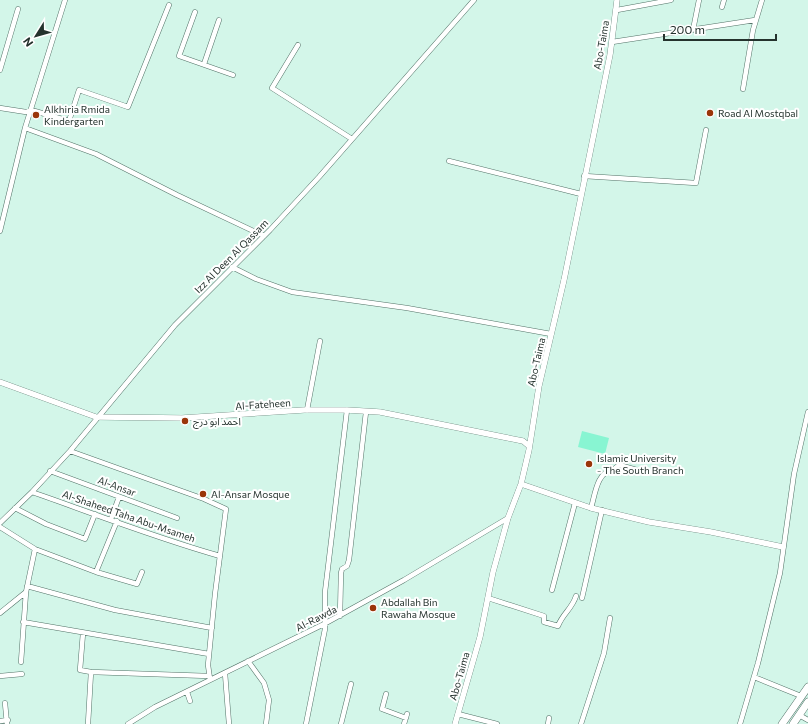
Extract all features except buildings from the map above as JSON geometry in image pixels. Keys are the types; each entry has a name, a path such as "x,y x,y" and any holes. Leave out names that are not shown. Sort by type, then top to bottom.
{"highway":[{"path":"782,724 808,687"},
{"path":"793,724 808,702"}],"street":[{"path":"0,231 3,207 64,0"},
{"name":"Izz Al Deen Al Qassam","path":"0,523 32,492 70,451 96,417 175,325 264,236 319,177 464,14 474,0"},
{"name":"Abo-Taima","path":"455,724 480,637 493,572 508,518 521,484 539,386 581,194 612,42 618,0"},
{"path":"616,10 671,0"},
{"path":"693,30 699,0"},
{"path":"722,7 724,0"},
{"path":"743,89 756,20 762,0"},
{"path":"0,108 26,112 32,110 69,121 79,90 128,107 169,5"},
{"path":"0,70 18,9"},
{"path":"195,12 179,56 233,75"},
{"path":"204,64 219,20"},
{"path":"612,42 756,20"},
{"path":"298,45 272,88 352,139"},
{"path":"26,128 96,154 177,196 264,236"},
{"path":"584,176 696,183 706,130"},
{"path":"449,161 581,194"},
{"path":"232,267 256,279 292,292 406,308 551,334"},
{"path":"308,410 320,341"},
{"name":"Al-Fateheen","path":"0,382 96,417 182,418 308,410 380,412 523,441 529,446"},
{"path":"306,724 324,624 325,592 347,410"},
{"path":"340,616 341,573 342,569 347,566 349,560 366,412"},
{"path":"740,724 754,677 780,573 794,474 808,412"},
{"path":"70,451 204,499 226,509 209,654 209,678 91,672 80,670 83,633"},
{"path":"591,508 601,476 607,470 613,470 619,465 644,472"},
{"name":"Al-Ansar","path":"50,471 177,518"},
{"path":"521,484 591,508 649,522 711,532 783,548"},
{"name":"Al-Shaheed Taha Abu-Msameh","path":"32,492 117,521 155,536 220,556"},
{"path":"111,519 119,497"},
{"path":"552,590 575,503"},
{"path":"15,508 46,524 85,539 95,514"},
{"path":"582,598 602,510"},
{"name":"Al-Rawda","path":"128,724 155,707 187,692 209,678 225,673 340,616 508,518"},
{"path":"96,572 117,521"},
{"path":"0,527 34,549 96,572 137,584 142,572"},
{"path":"21,662 26,592 34,549"},
{"path":"27,586 116,610 212,628"},
{"path":"0,613 26,592"},
{"path":"488,598 544,616 544,622 558,626 562,615 573,606 576,596"},
{"path":"581,724 604,653 610,618"},
{"path":"23,622 209,654"},
{"path":"248,661 264,683 269,700 266,724"},
{"path":"88,724 91,672"},
{"path":"225,673 229,724"},
{"path":"0,676 22,674"},
{"path":"754,677 801,696"},
{"path":"341,724 351,684"},
{"path":"187,692 190,700"},
{"path":"386,694 382,710 406,716 404,724"},
{"path":"0,720 7,722 5,703"},
{"path":"458,714 496,724"},
{"path":"799,715 808,720"},
{"path":"548,724 549,718"}],"green space":[{"path":"582,431 609,438 605,454 578,447"}],"place":[{"name":"Road Al Mostqbal","path":"710,113"},
{"name":"Alkhiria Rmida Kindergarten","path":"36,115"},
{"name":"احمد ابو درج","path":"185,421"},
{"name":"Islamic University - The South Branch","path":"589,464"},
{"name":"Al-Ansar Mosque","path":"203,494"},
{"name":"Abdallah Bin Rawaha Mosque","path":"373,608"}]}
